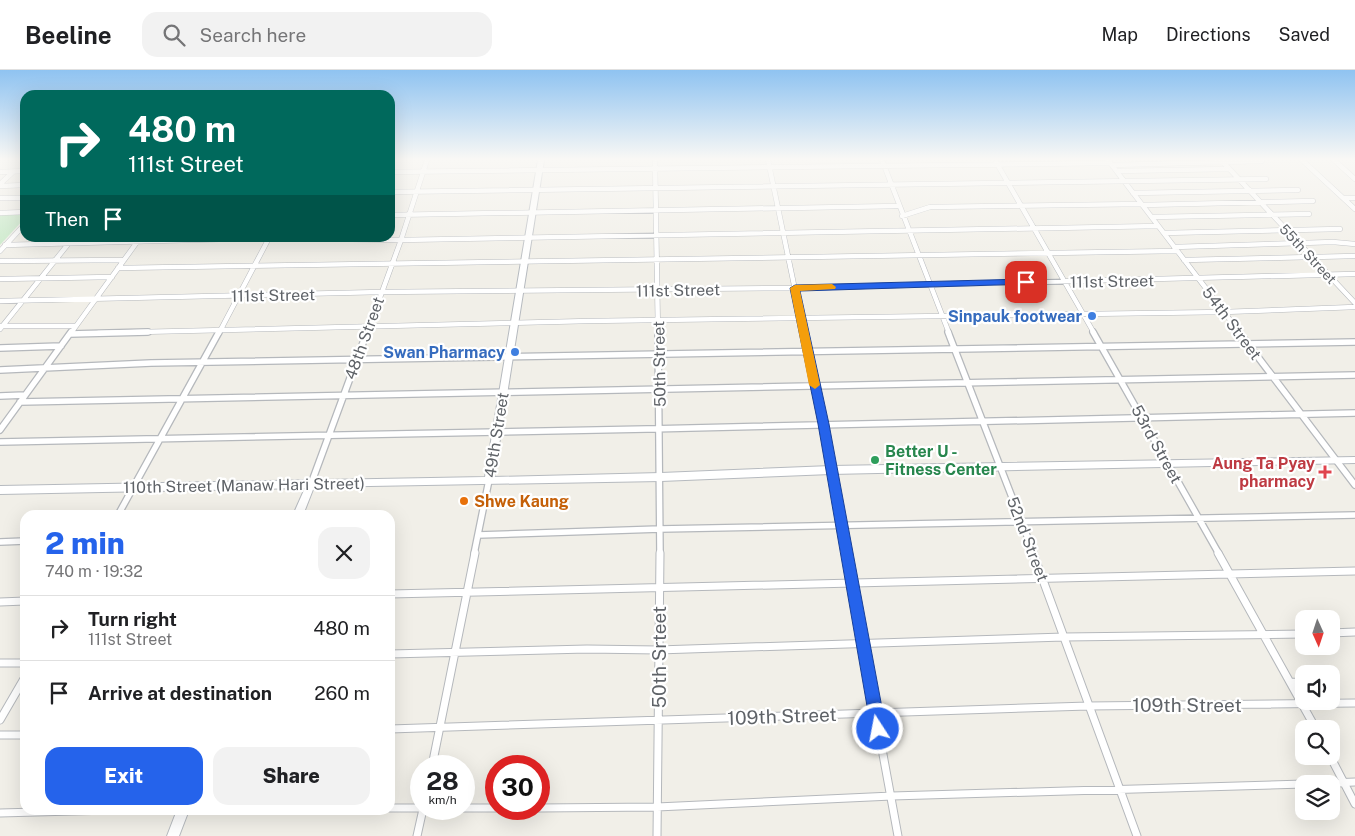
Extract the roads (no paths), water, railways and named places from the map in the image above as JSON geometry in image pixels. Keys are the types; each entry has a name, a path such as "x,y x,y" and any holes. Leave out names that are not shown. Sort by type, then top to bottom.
{"main road":[{"name":"49th Street","path":"489,480 535,196"},
{"name":"110th Street (Manaw Hari Street)","path":"0,490 661,477 831,470 1355,460"},
{"name":"48th Street","path":"300,510 311,484"},
{"path":"173,836 181,815"}],"street":[{"name":"48th Street","path":"311,484 416,196"},
{"name":"50th Street","path":"655,196 661,477"},
{"path":"776,196 787,258 823,424 898,836"},
{"name":"52nd Street","path":"894,196 956,349 982,422 1042,575 1088,706 1137,836"},
{"name":"53rd Street","path":"1016,196 1295,689"},
{"name":"54th Street","path":"1135,196 1355,485"},
{"name":"55th Street","path":"1254,196 1355,303"},
{"path":"1341,196 1355,209"},
{"path":"0,198 20,198"},
{"path":"1343,198 1355,198"},
{"path":"902,216 930,207 1262,204 1313,201"},
{"path":"395,214 898,206"},
{"path":"0,213 20,212"},
{"path":"1152,217 1309,214"},
{"path":"395,240 1158,226"},
{"path":"1164,233 1340,229"},
{"path":"0,251 20,232"},
{"path":"5,245 91,242"},
{"path":"1,427 137,242"},
{"path":"121,510 203,363 267,242"},
{"path":"1,327 68,243"},
{"path":"118,268 254,264 391,264 1048,253 1298,244 1355,244"},
{"path":"1184,260 1355,256"},
{"path":"0,261 124,260"},
{"name":"111st Street","path":"0,302 381,292 657,291 1355,274"},
{"path":"0,279 112,277"},
{"path":"70,334 514,323 943,317 1082,312 1224,312 1355,307"},
{"path":"1,327 76,326"},
{"path":"0,370 98,364 356,361 659,353 956,349 1247,342 1355,342"},
{"path":"0,348 61,346"},
{"path":"20,402 502,394 1355,375"},
{"path":"0,396 25,395"},
{"path":"0,442 496,434 660,428 1355,412"},
{"name":"50th Srteet","path":"657,836 661,477"},
{"name":"49th Street","path":"434,755 489,480"},
{"path":"478,535 660,529 1355,515"},
{"path":"0,542 20,541"},
{"path":"395,594 659,586 853,583 1042,575 1355,571"},
{"path":"0,602 20,601"},
{"path":"1340,633 1355,632"},
{"path":"395,654 862,645 1064,637 1295,634"},
{"path":"0,663 20,663"},
{"path":"0,720 20,686"},
{"name":"109th Street","path":"1340,703 1355,703"},
{"name":"109th Street","path":"395,729 1088,706 1295,704"},
{"path":"0,735 20,735"},
{"path":"1334,765 1355,804"},
{"path":"1340,782 1355,782"},
{"path":"550,808 657,807 892,796 1295,784"},
{"path":"395,808 410,808"},
{"path":"0,813 20,812"},
{"path":"417,836 420,820"}],"place":[{"name":"Sinpauk footwear","path":"1092,316"},
{"name":"Swan Pharmacy","path":"515,352"},
{"name":"Better U - Fitness Center","path":"875,460"},
{"name":"Aung Ta Pyay pharmacy","path":"1325,472"},
{"name":"Shwe Kaung","path":"464,501"}]}
